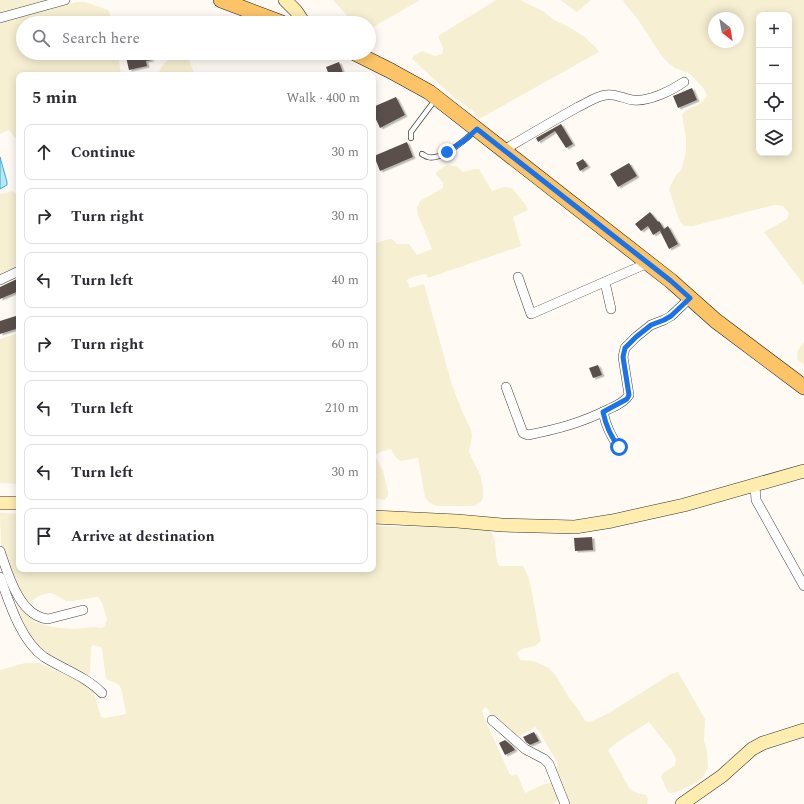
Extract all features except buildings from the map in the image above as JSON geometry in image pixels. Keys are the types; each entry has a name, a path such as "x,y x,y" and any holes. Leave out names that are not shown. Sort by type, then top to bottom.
{"main road":[{"path":"221,0 255,16"},
{"path":"285,0 299,16"},
{"path":"370,60 391,70 437,98 648,263 716,321 804,387"},
{"path":"376,517 457,521 502,526 575,527 612,521 684,504 755,486 804,471"},
{"path":"0,503 16,503"},
{"path":"682,804 722,776 752,748 804,730"}],"street":[{"path":"0,18 65,0"},
{"path":"504,150 553,121 606,94 633,100 642,100 670,91 684,82"},
{"path":"518,277 531,314 648,263"},
{"path":"0,280 16,272"},
{"path":"605,282 611,309"},
{"path":"506,387 523,433 528,435 566,427 592,418 627,399 629,395 623,357 625,348 651,325 671,316 690,298"},
{"path":"603,412 607,429 612,439 619,447"},
{"path":"755,486 756,500 804,586"},
{"path":"0,551 12,584 23,602 33,614 42,619 48,619 83,610"},
{"path":"0,577 19,624 33,648 44,657 88,682 102,693"},
{"path":"492,720 525,748 544,759 549,764 565,804"}],"lane":[{"path":"411,138 410,132 437,98"},
{"path":"422,154 428,157 436,157 457,146 477,129"}],"shaded area":[{"path":"0,0 59,0 0,16"},
{"path":"333,0 420,0 376,25 376,16 348,16"},
{"path":"496,0 520,0 543,11 554,20 585,37 599,52 479,119 472,110 456,99 412,59 422,51 435,56 442,54 443,49 438,36"},
{"path":"560,0 591,0 577,12"},
{"path":"624,0 804,0 804,285 764,232 787,219 789,213 783,206 774,205 693,226 684,226 680,221 669,189 676,175 681,170 686,152 686,139 682,114 702,102 707,96 704,89 694,78 688,73 675,68 668,63 661,55 639,21 623,1"},
{"path":"76,2 85,2 108,10 110,16 25,16"},
{"path":"16,19 16,60 119,60 121,72 16,72 16,139 9,130 0,134 0,23"},
{"path":"168,60 189,60 194,72 158,72"},
{"path":"447,165 456,166 463,172 479,169 492,191 504,187 512,188 528,210 513,217 521,246 428,278 426,274 412,277 407,280 410,288 424,284 452,385 471,430 472,437 469,452 481,477 483,491 483,498 481,502 474,506 437,506 430,503 425,497 418,458 401,461 396,458 391,449 376,454 376,243 392,239 397,244 409,244 417,255 432,249 418,215 417,207 420,201 443,188 443,183 436,174 437,171"},
{"path":"12,191 16,195 16,268 0,275 0,194"},
{"path":"16,334 16,484 0,483 0,339"},
{"path":"804,342 804,365 797,359 798,350"},
{"path":"376,458 383,471 388,492 385,500 376,498"},
{"path":"0,513 16,514 16,572 376,572 376,526 478,528 489,530 495,541 498,564 500,566 523,566 529,578 541,641 535,646 522,649 518,652 517,653 520,660 534,661 549,668 556,676 585,721 590,722 609,713 671,674 678,672 705,719 704,741 707,751 708,768 703,777 696,783 679,791 671,793 668,792 661,777 662,774 675,765 676,759 672,751 649,722 616,743 608,750 630,789 637,793 646,795 648,799 647,804 566,804 555,771 558,764 539,731 535,727 520,736 516,736 492,716 486,707 482,710 484,717 509,773 512,776 517,774 525,793 544,784 552,783 558,797 557,801 552,804 0,804 0,670 25,663 39,663 75,679 93,690 101,717 105,718 126,714 120,686 106,679 101,647 93,645 91,648 90,671 89,675 87,676 46,654 36,645 25,625 15,600 17,600 35,622 52,627 73,629 94,627 102,628 105,626 107,619 99,598 66,601 54,594 49,593 39,596 30,602 26,601 13,580 1,546"}],"water":[{"path":"0,157 7,185 0,189"}],"route":[{"path":"447,152 465,140 477,129 671,281 690,298 671,316 651,325 625,348 623,357 629,395 627,399 603,412 607,429 612,439 619,447"}]}
